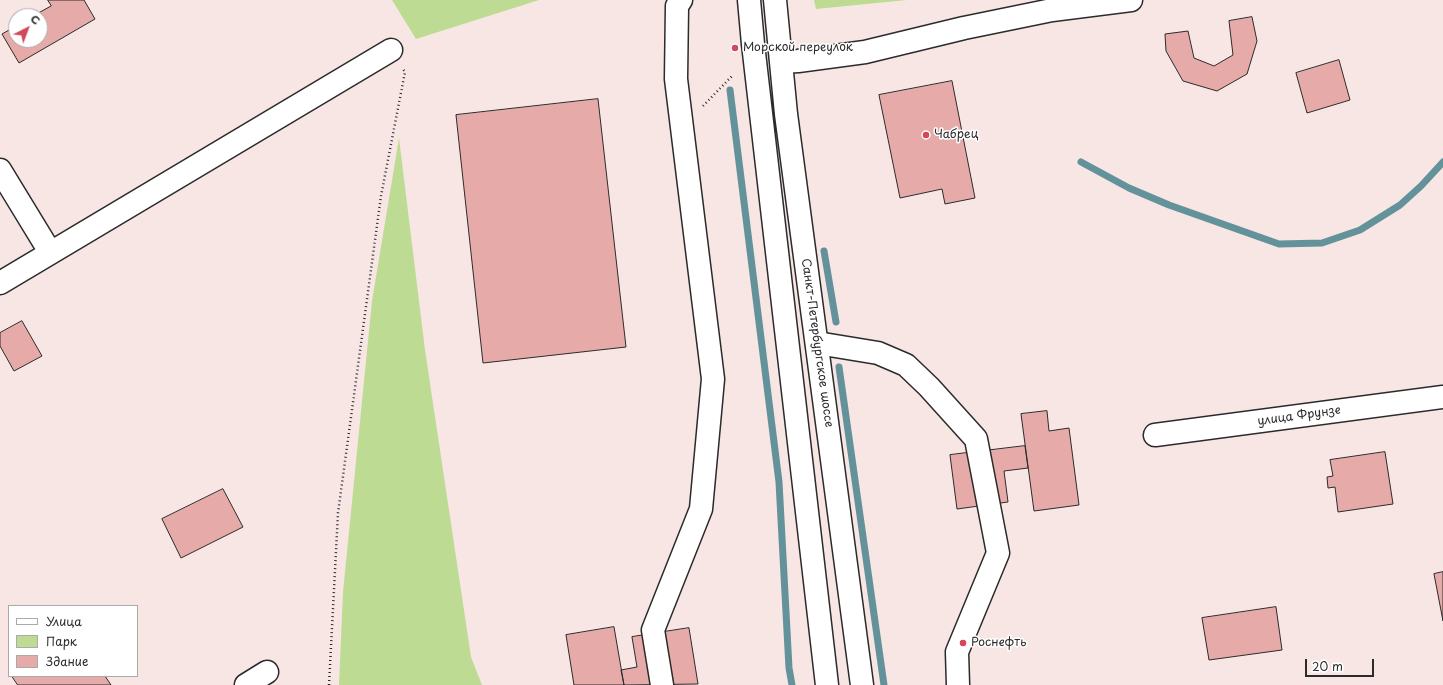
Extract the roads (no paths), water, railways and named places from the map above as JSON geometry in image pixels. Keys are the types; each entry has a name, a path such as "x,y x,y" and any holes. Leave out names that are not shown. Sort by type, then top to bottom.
{"main road":[{"path":"662,685 653,630 701,509 713,380 676,79 677,6 681,0"},
{"path":"749,0 827,685"},
{"name":"Санкт-Петербургское шоссе","path":"775,0 786,114 862,685"},
{"path":"782,62 865,52 964,28 1045,12 1131,0"},
{"path":"0,283 391,50"},
{"path":"0,170 50,252"},
{"path":"817,343 878,353 906,365 929,387 976,439 998,553 958,652 958,685"},
{"name":"улица Фрунзе","path":"1155,435 1443,397"},
{"path":"246,685 267,672"}],"waterway":[{"path":"730,90 779,482 789,668 792,685"},
{"path":"1081,162 1129,188 1169,205 1279,244 1322,243 1360,230 1400,205 1421,186 1443,162"},
{"path":"824,251 836,322"},
{"path":"839,367 884,685"}],"place":[{"name":"Морской переулок","path":"735,48"},
{"name":"Чабрец","path":"926,135"},
{"name":"Роснефть","path":"963,643"}]}
